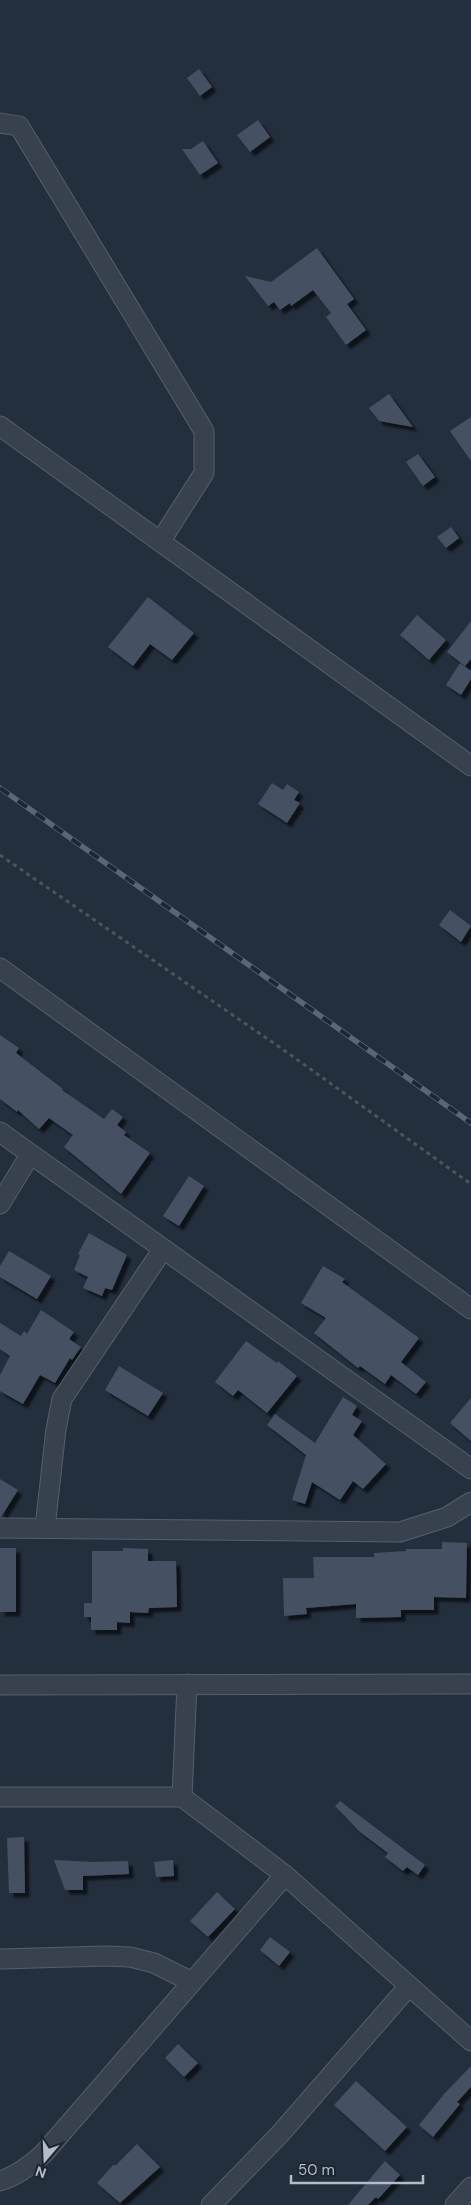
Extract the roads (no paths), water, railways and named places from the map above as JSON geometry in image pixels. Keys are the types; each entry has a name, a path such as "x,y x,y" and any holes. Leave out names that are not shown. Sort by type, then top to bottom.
{"street":[{"path":"0,123 19,126 204,431 204,474 160,542"},
{"path":"0,426 471,766"},
{"path":"0,968 471,1309"},
{"path":"0,1132 471,1469"},
{"path":"0,1204 30,1155"},
{"path":"45,1528 56,1429 62,1399 163,1249"},
{"path":"0,1528 400,1532 447,1517 471,1502"},
{"path":"182,1797 187,1684"},
{"path":"0,1685 471,1684"},
{"path":"0,1797 182,1797 285,1875 471,2041"},
{"path":"0,2181 9,2179 29,2167 44,2154 285,1875"},
{"path":"0,1960 106,1956 130,1957 154,1962 192,1982"},
{"path":"211,2205 280,2134 409,1986"},
{"path":"455,2205 471,2186"}],"railway":[{"path":"0,788 471,1123"}]}
